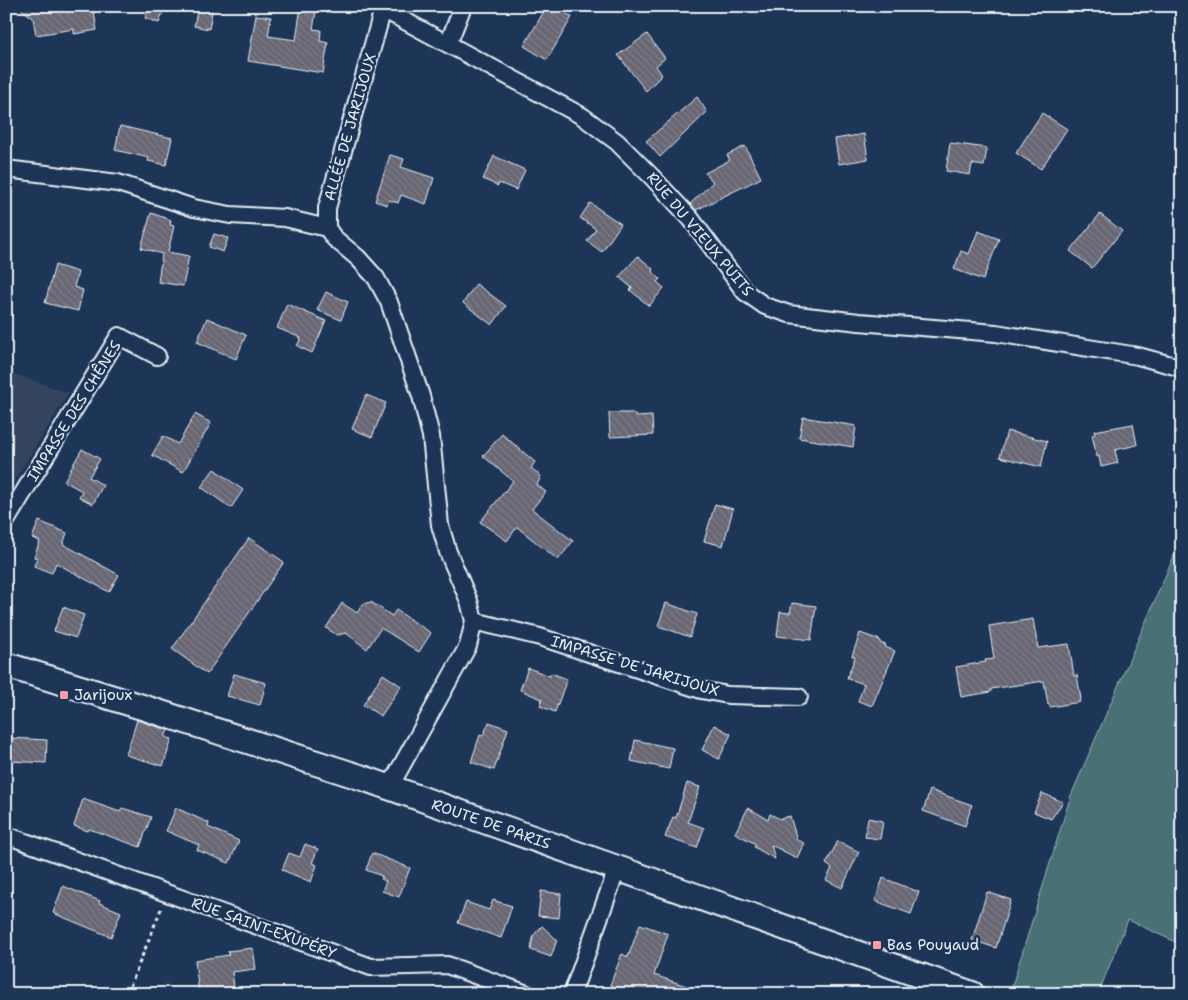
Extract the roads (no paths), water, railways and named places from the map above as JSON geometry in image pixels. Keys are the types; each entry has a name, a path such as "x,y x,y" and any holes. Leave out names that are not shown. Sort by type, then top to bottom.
{"main road":[{"name":"ROUTE DE PARIS","path":"6,665 363,778 972,994"}],"street":[{"path":"448,44 463,6"},
{"name":"RUE DU VIEUX PUITS","path":"380,8 582,116 617,142 691,219 745,292 765,306 789,314 859,322 996,333 1138,356 1182,368"},
{"name":"ALLÉE DE JARIJOUX","path":"327,228 328,208 380,8"},
{"path":"6,169 118,183 194,208 230,215 285,218 327,228 334,238 358,258 376,278 390,302 421,396 431,436 440,525 448,552 469,600 474,621 468,646 390,789"},
{"name":"IMPASSE DES CHÊNES","path":"6,522 119,336 157,356"},
{"name":"IMPASSE DE JARIJOUX","path":"474,621 540,637 701,690 728,695 799,696"},
{"name":"RUE SAINT-EXUPÉRY","path":"6,835 371,967 447,965 526,994"},
{"path":"572,994 617,869"}],"place":[{"name":"Jarijoux","path":"64,695"},
{"name":"Bas Pouyaud","path":"877,945"}]}
